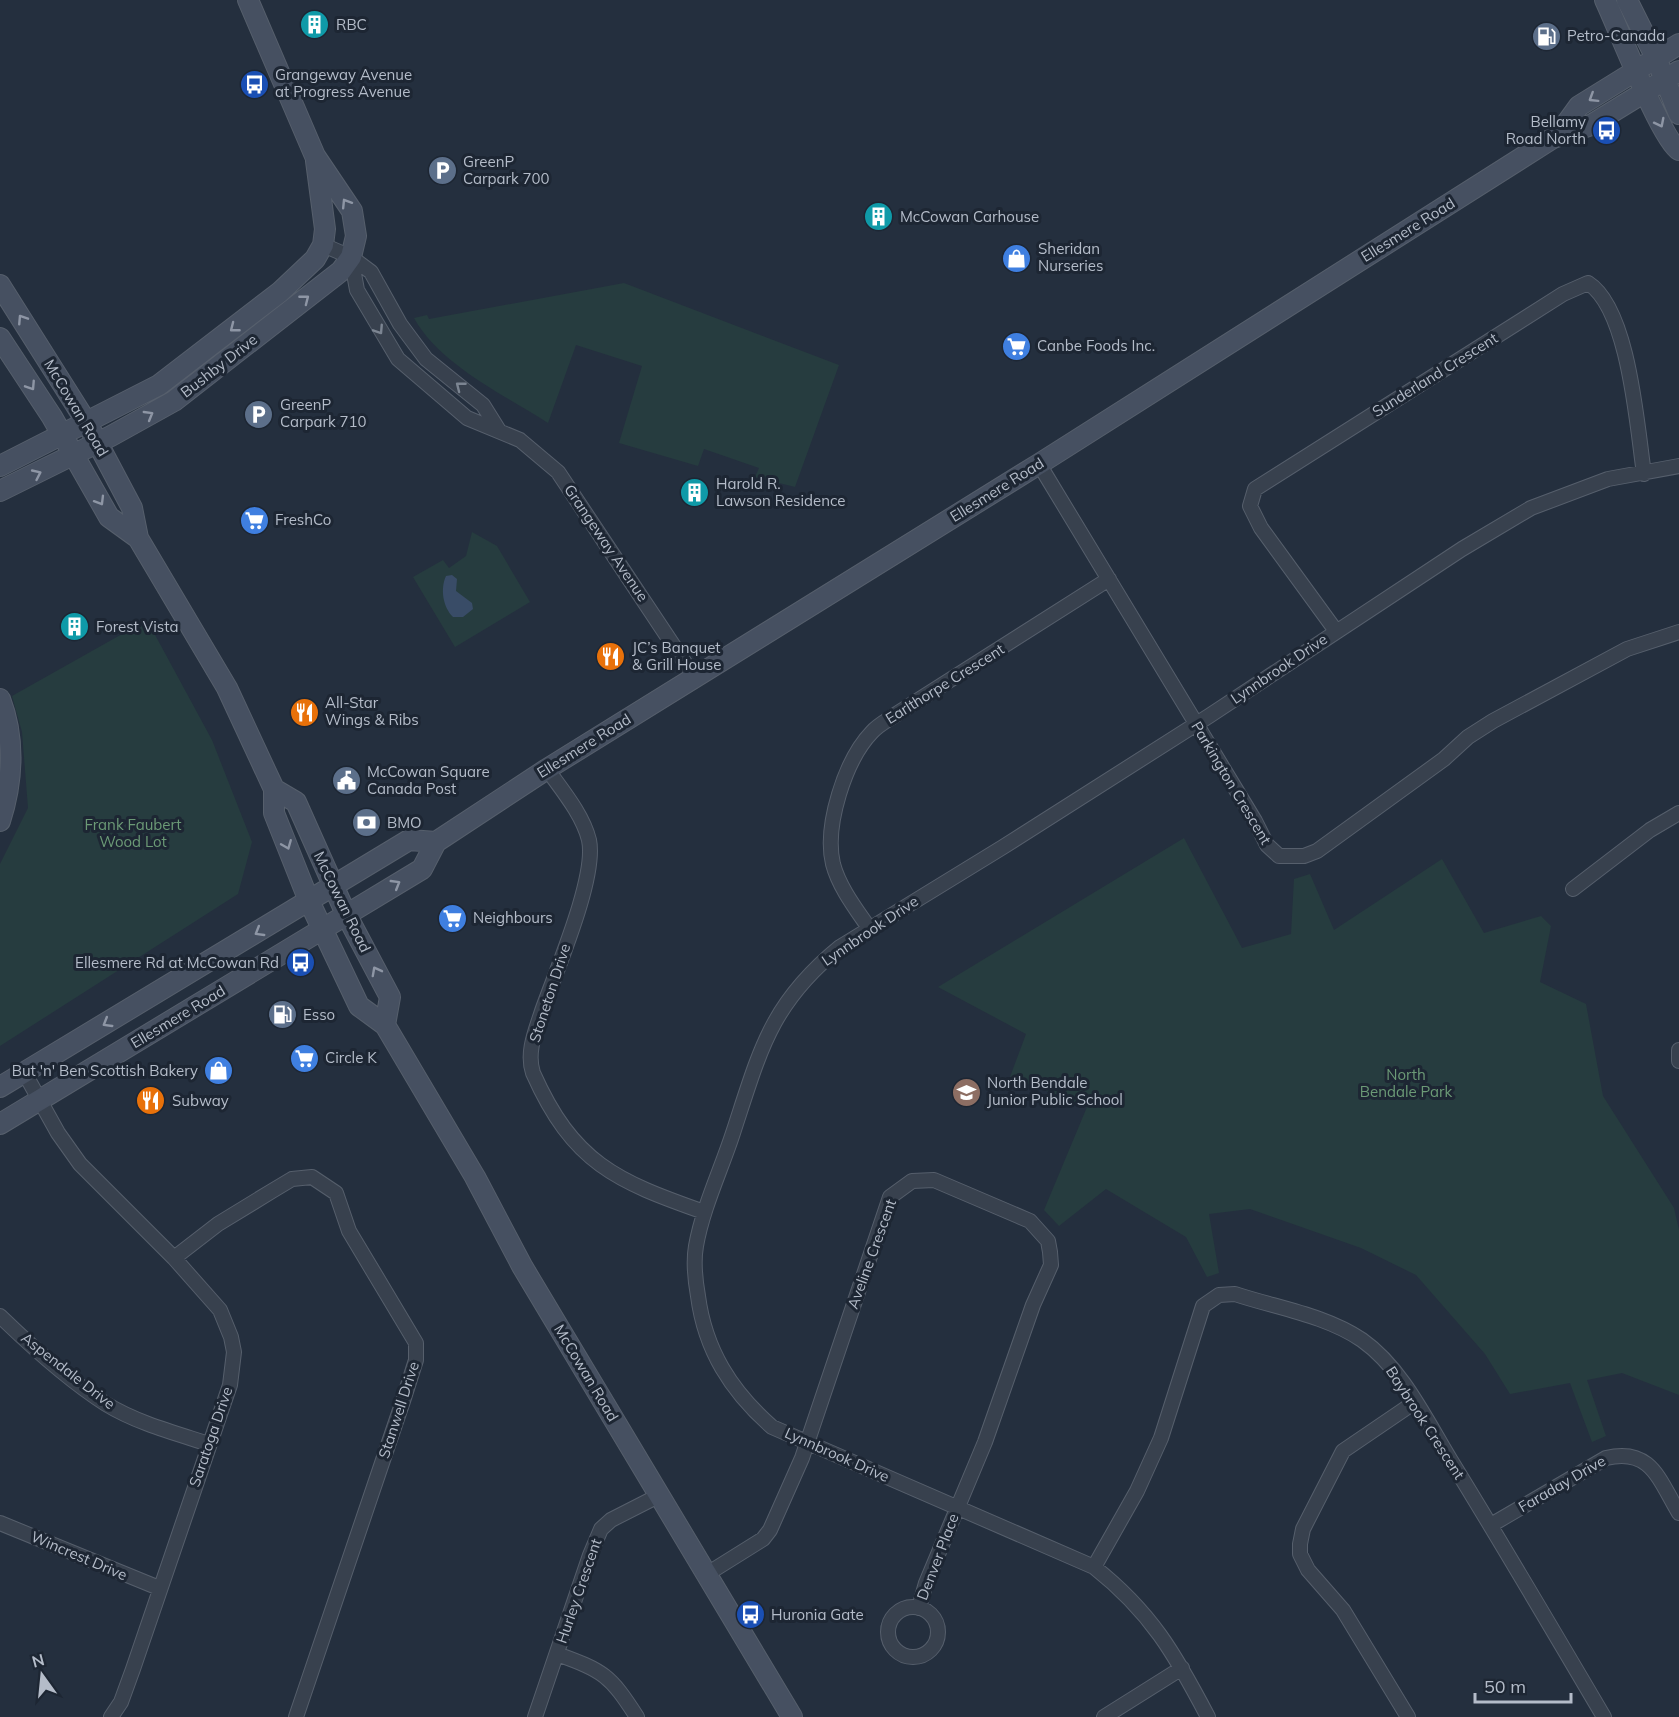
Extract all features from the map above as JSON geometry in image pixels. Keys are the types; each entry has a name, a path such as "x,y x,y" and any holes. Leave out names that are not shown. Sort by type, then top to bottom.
{"main road":[{"name":"Grangeway Avenue","path":"248,0 315,156 352,211 356,236 351,257"},
{"path":"1605,0 1645,92 1672,146 1679,150"},
{"path":"1627,0 1656,58 1672,76 1679,114"},
{"name":"Ellesmere Road","path":"1558,135 1579,106 1679,44"},
{"name":"Ellesmere Road","path":"0,1124 422,869 436,842 547,769 1039,464 1558,135 1591,125 1672,76"},
{"name":"Grangeway Avenue","path":"315,156 324,226 323,245"},
{"name":"Bushby Drive","path":"0,466 159,386 271,299 315,259 323,245"},
{"name":"Bushby Drive","path":"0,491 98,443 174,400 341,272 351,257"},
{"name":"McCowan Road","path":"0,285 87,423 132,508 138,538 227,688 274,789 274,813 309,901 359,1006 385,1025 475,1177 522,1266 792,1717"},
{"path":"271,299 284,316"},
{"name":"McCowan Road","path":"0,338 109,517 138,538"},
{"path":"180,369 194,385"},
{"path":"0,699 7,723 10,764 0,820"},
{"name":"McCowan Road","path":"274,789 296,802 346,915 390,997 385,1025"},
{"name":"Ellesmere Road","path":"0,1087 409,840 436,842"}],"street":[{"name":"Grangeway Avenue","path":"323,245 351,257 371,272 400,324 426,359 483,405 498,429"},
{"name":"Grangeway Avenue","path":"351,257 357,290 398,359 467,418 520,440 558,472 695,678"},
{"name":"Sunderland Crescent","path":"1336,631 1258,522 1250,506 1255,489 1563,294 1588,283 1609,304 1619,328 1644,474"},
{"name":"Parkington Crescent","path":"1039,464 1255,820 1267,845 1279,856 1304,855 1317,851 1444,759 1468,737 1493,721 1627,649 1679,632"},
{"name":"Lynnbrook Drive","path":"1208,1717 1164,1638 1132,1599 1094,1567 772,1427 723,1374 713,1354 701,1318 694,1270 704,1212 771,1027 806,976 840,947 1196,724 1462,549 1531,508 1608,480 1679,466"},
{"name":"Earlthorpe Crescent","path":"868,928 838,878 830,847 834,815 848,771 860,747 873,730 898,713 1109,579"},
{"name":"Stoneton Drive","path":"547,769 584,826 589,839 590,868 536,1030 530,1063 533,1073 568,1132 592,1160 638,1188 704,1212"},
{"path":"1573,889 1650,830 1679,813"},
{"path":"1679,1050 1679,1061"},
{"name":"Saratoga Drive","path":"24,1072 80,1164 174,1258 219,1310 231,1337 234,1352 230,1385 159,1588 134,1669 121,1702 111,1717"},
{"name":"Stanwell Drive","path":"174,1258 218,1224 292,1179 312,1177 336,1193 349,1232 416,1343 416,1360 296,1717"},
{"name":"Aveline Crescent","path":"807,1443 890,1197 912,1181 934,1180 1030,1221 1048,1241 1051,1265 1033,1305 985,1442 957,1507"},
{"name":"Baybrook Crescent","path":"1094,1567 1137,1491 1161,1438 1203,1306 1219,1295 1235,1294 1328,1322 1346,1330 1364,1341 1391,1368 1415,1402 1491,1526 1604,1717"},
{"name":"Aspendale Drive","path":"0,1316 54,1364 106,1404 140,1420 209,1443"},
{"path":"1408,1717 1343,1610 1308,1569 1300,1554 1300,1544 1303,1528 1343,1450 1415,1402"},
{"path":"706,1574 764,1539 794,1477 807,1443"},
{"name":"Faraday Drive","path":"1491,1526 1606,1458 1623,1454 1636,1456 1648,1465 1679,1513"},
{"name":"Hurley Crescent","path":"535,1717 601,1529 611,1520 660,1495"},
{"name":"Denver Place","path":"919,1608 926,1583 957,1507"},
{"name":"Wincrest Drive","path":"0,1523 159,1588"},
{"path":"557,1654 608,1677 617,1686 637,1717"},
{"path":"1104,1717 1182,1668"}],"green space":[{"path":"624,283 839,365 795,487 755,477 759,468 704,449 698,466 619,443 642,366 576,345 548,423 493,390 456,364 425,335 414,318 427,315 429,319"},
{"path":"472,532 497,546 530,602 455,647 413,577 443,560 449,568 466,556"},
{"name":"Frank Faubert Wood Lot","path":"147,620 212,740 252,842 238,894 0,1046 0,864 28,808 22,732 12,696"},
{"name":"North Bendale Park","path":"1184,838 1242,948 1291,934 1294,879 1310,874 1334,930 1442,859 1484,933 1541,916 1551,926 1540,982 1586,1004 1603,1096 1674,1208 1679,1230 1679,1395 1622,1373 1587,1380 1606,1436 1592,1442 1570,1383 1510,1394 1485,1354 1416,1275 1361,1248 1250,1209 1209,1214 1219,1273 1207,1277 1186,1237 1106,1189 1059,1226 1044,1210 1087,1107 1010,1077 1026,1034 938,987"}],"water":[{"path":"452,575 457,579 456,591 472,603 473,609 463,617 453,617 445,603 444,581 446,576"}],"place":[{"name":"RBC","path":"315,25"},
{"name":"Petro-Canada","path":"1546,36"},
{"name":"Grangeway Avenue at Progress Avenue","path":"254,84"},
{"name":"Bellamy Road North","path":"1607,131"},
{"name":"GreenP Carpark 700","path":"442,171"},
{"name":"McCowan Carhouse","path":"879,217"},
{"name":"Sheridan Nurseries","path":"1017,258"},
{"name":"Canbe Foods Inc.","path":"1016,346"},
{"name":"GreenP Carpark 710","path":"259,414"},
{"name":"Harold R. Lawson Residence","path":"695,493"},
{"name":"FreshCo","path":"254,520"},
{"name":"Forest Vista","path":"75,627"},
{"name":"JC’s Banquet & Grill House","path":"611,657"},
{"name":"All-Star Wings & Ribs","path":"304,712"},
{"name":"McCowan Square Canada Post","path":"346,781"},
{"name":"BMO","path":"366,823"},
{"name":"Neighbours","path":"452,918"},
{"name":"Ellesmere Rd at McCowan Rd","path":"300,963"},
{"name":"Esso","path":"282,1015"},
{"name":"Circle K","path":"304,1058"},
{"name":"But 'n' Ben Scottish Bakery","path":"219,1071"},
{"name":"North Bendale Junior Public School","path":"966,1092"},
{"name":"Subway","path":"151,1101"},
{"name":"Huronia Gate","path":"750,1615"}]}
